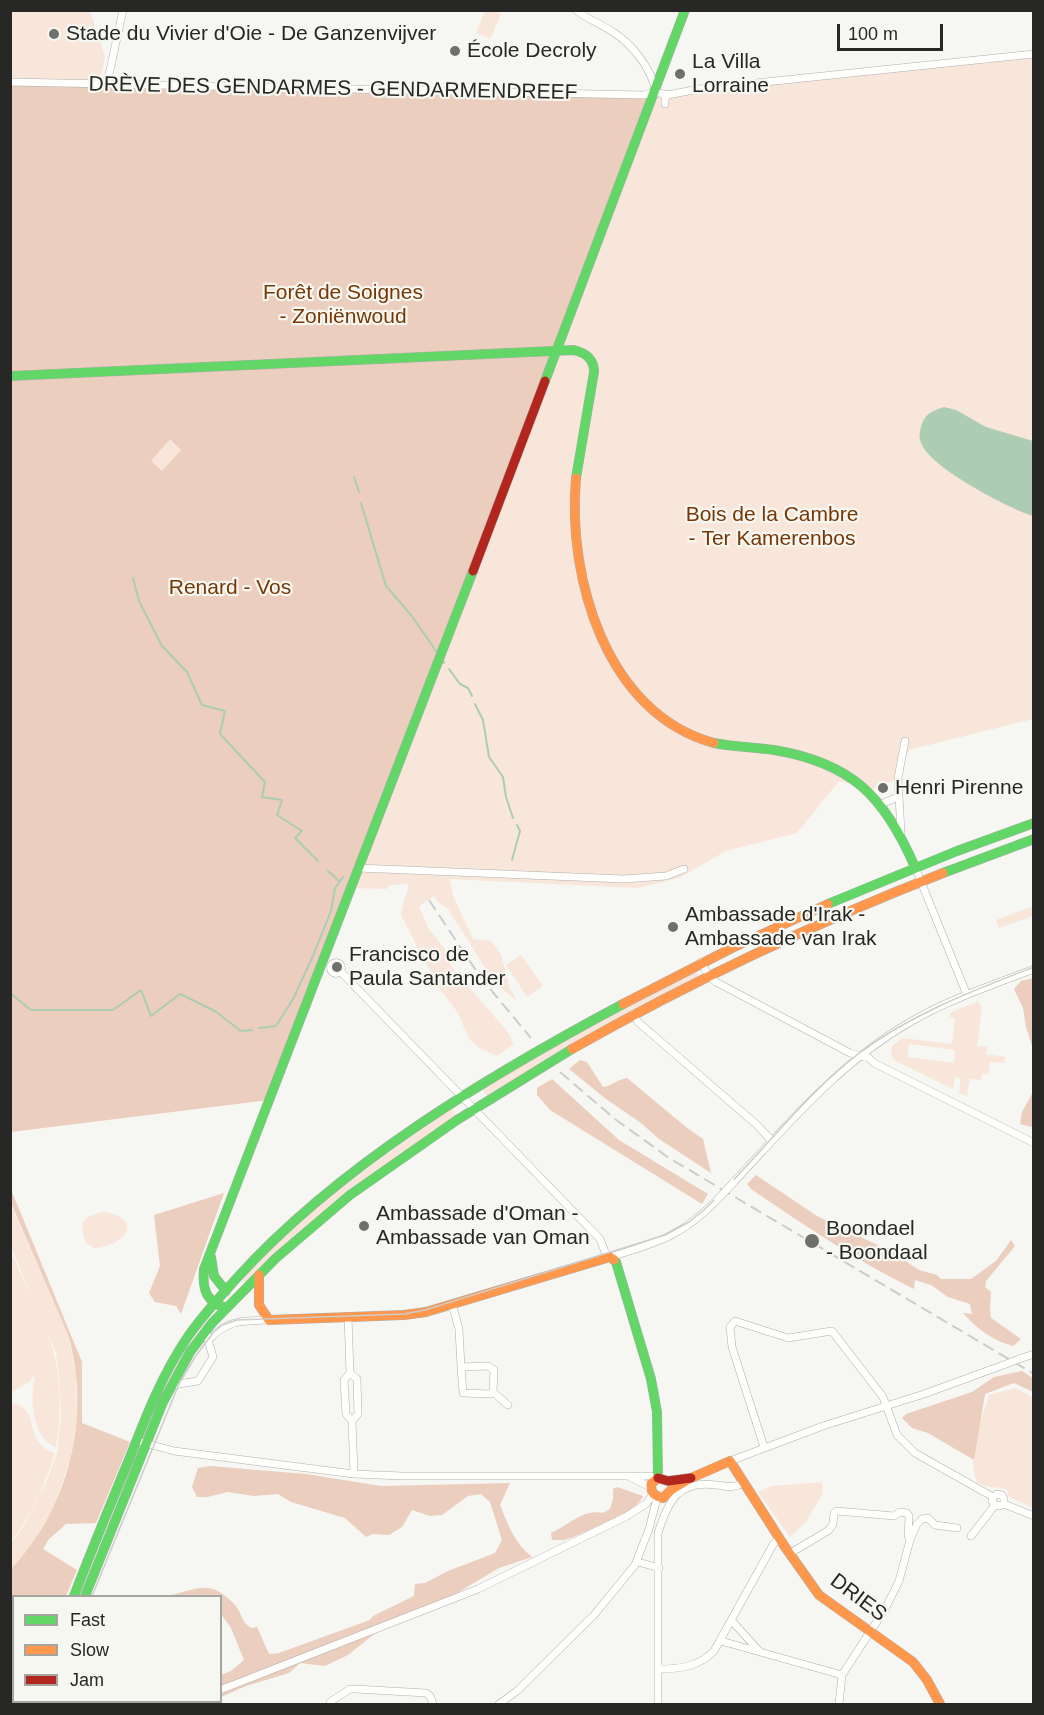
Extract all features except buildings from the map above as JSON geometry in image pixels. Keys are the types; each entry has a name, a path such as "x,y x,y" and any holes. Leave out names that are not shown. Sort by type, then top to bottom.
{"main road":[{"path":"227,1308 217,1306 205,1295 202,1280 204,1269 557,351 685,10"},
{"path":"10,376 577,350 591,360 595,373 578,460 575,488 579,565 586,595 599,632 627,681 664,718 705,741 798,754 830,765 854,779 881,804 901,833 915,867"},
{"path":"85,1595 169,1365 195,1324 213,1303 263,1249 323,1194 408,1132 600,1014 701,962 792,920 915,867 1034,823"},
{"path":"74,1595 141,1442 171,1385 205,1330 308,1227 339,1202 474,1109 555,1058 633,1014 809,929 921,881 1034,839"},
{"path":"211,1255 212,1273 216,1281 226,1290 227,1308"},
{"path":"259,1275 259,1305 269,1320 411,1315 610,1257 616,1262 651,1379 657,1412 655,1487 666,1497 673,1488 690,1478 730,1461"},
{"name":"DRIES","path":"730,1461 789,1554 819,1595 913,1662 927,1680 940,1704"},
{"path":"655,1487 673,1488"}],"street":[{"path":"105,84 123,10"},
{"path":"576,10 625,41 653,79 655,92"},
{"path":"665,104 665,98 668,95 698,89 1034,54"},
{"name":"DRÈVE DES GENDARMES - GENDARMENDREEF","path":"10,82 645,95 655,92 668,95"},
{"path":"901,833 898,797 900,757 905,741"},
{"path":"881,804 898,797"},
{"path":"915,867 968,995"},
{"path":"358,868 623,879 666,876 684,869"},
{"path":"701,962 709,976 716,982 850,1053 869,1058 874,1063 1034,1143"},
{"path":"341,972 600,1239 605,1252 610,1257 655,1243 693,1222 718,1199 821,1089 860,1055 911,1021 1034,969"},
{"path":"633,1014 638,1022 757,1125 772,1141"},
{"path":"452,1304 459,1329 463,1393 490,1394 493,1392"},
{"path":"348,1317 350,1372 344,1380 346,1414 352,1421 354,1474"},
{"path":"208,1340 220,1329 233,1323 269,1320"},
{"path":"764,1447 732,1347 730,1327 735,1321 788,1338 832,1331 884,1396 897,1435 915,1453 993,1497"},
{"path":"171,1385 198,1381 213,1357 205,1330"},
{"path":"730,1461 764,1447 1034,1354"},
{"path":"461,1367 491,1367 494,1370 493,1392"},
{"path":"350,1372 357,1379 358,1413 352,1421"},
{"path":"493,1392 508,1405"},
{"path":"141,1442 174,1450 354,1474 651,1476 655,1487 650,1529 638,1562 594,1615 524,1684 499,1704"},
{"path":"658,1704 658,1533 673,1488 703,1484 732,1488 743,1483"},
{"path":"222,1689 478,1589 627,1516 647,1503 655,1487"},
{"path":"993,1497 997,1494 1002,1495 1004,1504"},
{"path":"993,1497 992,1502 995,1505"},
{"path":"995,1505 1004,1504 1034,1516"},
{"path":"971,1536 995,1505"},
{"path":"789,1554 829,1530 833,1524 834,1513 837,1511 894,1516 900,1512 907,1513 910,1540"},
{"path":"839,1704 842,1676 885,1609 899,1581 910,1540 917,1524 922,1519 928,1518 935,1525 957,1528"},
{"path":"658,1669 679,1669 702,1661 714,1651 774,1543 780,1539"},
{"path":"638,1562 658,1568"},
{"path":"732,1621 759,1652"},
{"path":"721,1641 842,1676"},
{"path":"330,1704 350,1689 355,1689 426,1693 433,1704"}],"green space":[{"name":"Stade du Vivier d'Oie - De Ganzenvijver","path":"10,11 90,11 105,57 100,81 11,79"},
{"path":"485,11 501,14 490,39 476,33"},
{"path":"1033,57 1033,719 909,750 893,781 863,793 851,784 839,781 797,833 726,851 679,878 638,888 450,879 453,896 473,939 491,941 501,954 510,989 517,1001 494,982 448,909 434,896 419,906 428,928 444,948 453,969 507,1031 514,1044 497,1056 480,1048 469,1039 458,1013 440,989 423,958 401,915 409,887 406,884 390,885 386,889 350,888 11,1132 10,378 653,97"},
{"name":"Forêt de Soignes - Zoniënwoud","path":"11,83 653,97 269,1100 11,1132","holes":["170,439 181,450 162,471 151,461"]},
{"path":"1033,906 1033,916 999,928 996,920"},
{"path":"521,955 543,986 527,997 506,965"},
{"path":"696,970 699,976 487,1096 482,1089 524,1063"},
{"path":"1034,978 1033,1049 1023,1008 1014,989 1021,981"},
{"path":"978,1001 982,1008 977,1046 987,1047 986,1054 1005,1057 1005,1063 990,1062 988,1074 982,1074 981,1080 970,1079 967,1096 959,1093 961,1078 955,1077 953,1089 894,1060 891,1053 892,1046 902,1038 952,1044 955,1018 950,1017 950,1013","holes":["909,1044 955,1050 954,1063 907,1057"]},
{"path":"580,1060 587,1062 603,1087 627,1078 703,1139 711,1173 659,1139 569,1069"},
{"path":"552,1079 619,1140 708,1194 702,1204 550,1110 537,1095 537,1088"},
{"path":"1033,1092 1033,1126 1031,1127 1020,1124 1022,1112"},
{"path":"452,1108 457,1116 246,1283 241,1278 312,1208"},
{"path":"756,1175 817,1216 892,1252 919,1270 937,1275 941,1279 971,1279 996,1261 1011,1240 1015,1246 986,1281 985,1287 991,1292 991,1318 1021,1339 1013,1346 999,1341 979,1329 963,1313 972,1314 970,1304 948,1297 931,1285 915,1280 914,1289 831,1242 751,1189 747,1184"},
{"path":"10,1187 82,1362 82,1423 130,1442 96,1523 66,1524 49,1539 43,1549 77,1570 66,1595 12,1595 12,1668 10,1667 11,1569 31,1545 48,1518 61,1490 76,1429 77,1397 75,1366 68,1335 11,1203"},
{"path":"224,1193 181,1314 176,1306 155,1302 149,1293 160,1266 154,1215"},
{"path":"10,1203 68,1335 76,1374 77,1419 71,1456 55,1504 32,1545 11,1569 11,1543 25,1524 46,1483 57,1453 61,1417 56,1353 11,1247"},
{"path":"103,1212 124,1219 127,1231 116,1242 94,1248 86,1243 84,1222 90,1216"},
{"path":"11,1252 41,1316 54,1354 60,1400 56,1447 42,1436 35,1417 33,1385 35,1377 11,1393"},
{"path":"1022,1371 1033,1378 1033,1392 1014,1383 985,1394 974,1460 928,1433 912,1428 902,1418 906,1414 972,1392 994,1377"},
{"path":"1015,1388 1033,1397 1033,1508 1008,1496 1007,1490 977,1483 974,1473 976,1439 989,1395"},
{"path":"11,1403 27,1411 38,1441 55,1453 37,1499 11,1541"},
{"path":"210,1466 306,1474 381,1486 510,1483 500,1505 517,1540 532,1557 499,1568 442,1602 387,1624 348,1655 325,1666 300,1663 289,1673 246,1686 222,1697 222,1675 231,1671 244,1660 231,1628 222,1615 222,1595 171,1595 204,1588 218,1591 235,1605 248,1626 257,1627 269,1654 279,1653 370,1620 373,1616 414,1596 415,1584 425,1583 448,1571 495,1553 502,1540 490,1502 481,1494 468,1496 442,1515 430,1516 412,1510 402,1527 389,1535 373,1534 366,1537 345,1518 291,1502 278,1494 254,1496 228,1492 197,1497 192,1487 198,1468"},
{"path":"822,1482 823,1493 806,1522 790,1537 758,1492 772,1486"},
{"path":"617,1487 643,1496 632,1508 612,1520 564,1540 552,1540 551,1533 576,1518 589,1513 603,1513 610,1509 613,1489"}],"shaded area":[{"path":"944,407 956,410 986,427 1033,441 1033,516 972,486 955,476 929,455 920,440 922,423 929,414"}],"waterway":[{"path":"354,477 359,492"},
{"path":"361,503 386,586 411,615 436,651"},
{"path":"133,578 139,601 162,646 187,672 202,705 225,711 220,734 265,782 262,797 282,800 277,815 302,831 295,838 318,861"},
{"path":"449,669 460,684 468,688 472,696"},
{"path":"475,704 483,720 489,757 503,777 506,797 513,818"},
{"path":"512,860 520,831 517,825"},
{"path":"328,871 339,881"},
{"path":"259,1028 276,1026 293,999 331,911 335,888 343,877"},
{"path":"10,993 31,1010 113,1010 141,990 151,1016 180,994 215,1011 241,1031 252,1030"}],"tram line":[{"path":"92,1595 179,1384 195,1357 222,1325 237,1320 404,1314 425,1310 665,1235 689,1222 704,1210 817,1090 858,1054 921,1015 1034,967"}],"railway":[{"path":"429,900 481,978 531,1038"},
{"path":"560,1072 615,1119 669,1158 1034,1374"}],"traffic: fast":[{"path":"545,381 685,10"},
{"path":"10,376 574,350 588,357 593,364 594,372 576,478"},
{"path":"227,1308 214,1303 207,1294 204,1269 473,571"},
{"path":"714,743 774,750 801,756 845,774 877,802 891,821 915,867"},
{"path":"828,904 957,851 1034,823"},
{"path":"943,873 1034,839"},
{"path":"74,1595 162,1381 192,1330 236,1279 277,1237 368,1161 468,1093 520,1061 623,1004"},
{"path":"85,1595 163,1402 190,1352 212,1323 276,1258 350,1195 457,1120 572,1049"},
{"path":"211,1257 214,1276 226,1291"},
{"path":"614,1260 651,1379 657,1412 658,1478"}],"traffic: slow":[{"path":"576,478 575,517 579,557 587,598 601,637 621,673 646,703 677,727 714,743"},
{"path":"572,1049 754,954 943,873"},
{"path":"623,1004 732,948 828,904"},
{"path":"259,1275 259,1305 269,1320 404,1315 426,1312 610,1257 614,1260"},
{"path":"658,1478 651,1484 652,1492 663,1498 671,1490 691,1478 730,1461 819,1595 913,1662 927,1680 940,1704"}],"traffic: jam":[{"path":"473,571 545,381"},
{"path":"658,1478 668,1481 691,1478"}],"place":[{"name":"Stade du Vivier d'Oie - De Ganzenvijver","path":"54,34"},
{"name":"École Decroly","path":"455,51"},
{"name":"La Villa Lorraine","path":"680,74"},
{"name":"Henri Pirenne","path":"883,788"},
{"name":"Ambassade d'Irak - Ambassade van Irak","path":"673,927"},
{"name":"Francisco de Paula Santander","path":"337,967"},
{"name":"Ambassade d'Oman - Ambassade van Oman","path":"364,1226"},
{"name":"Boondael - Boondaal","path":"812,1241"}],"park label":[{"name":"Bois de la Cambre - Ter Kamerenbos","path":"772,527"},
{"name":"Renard - Vos","path":"230,588"}]}
